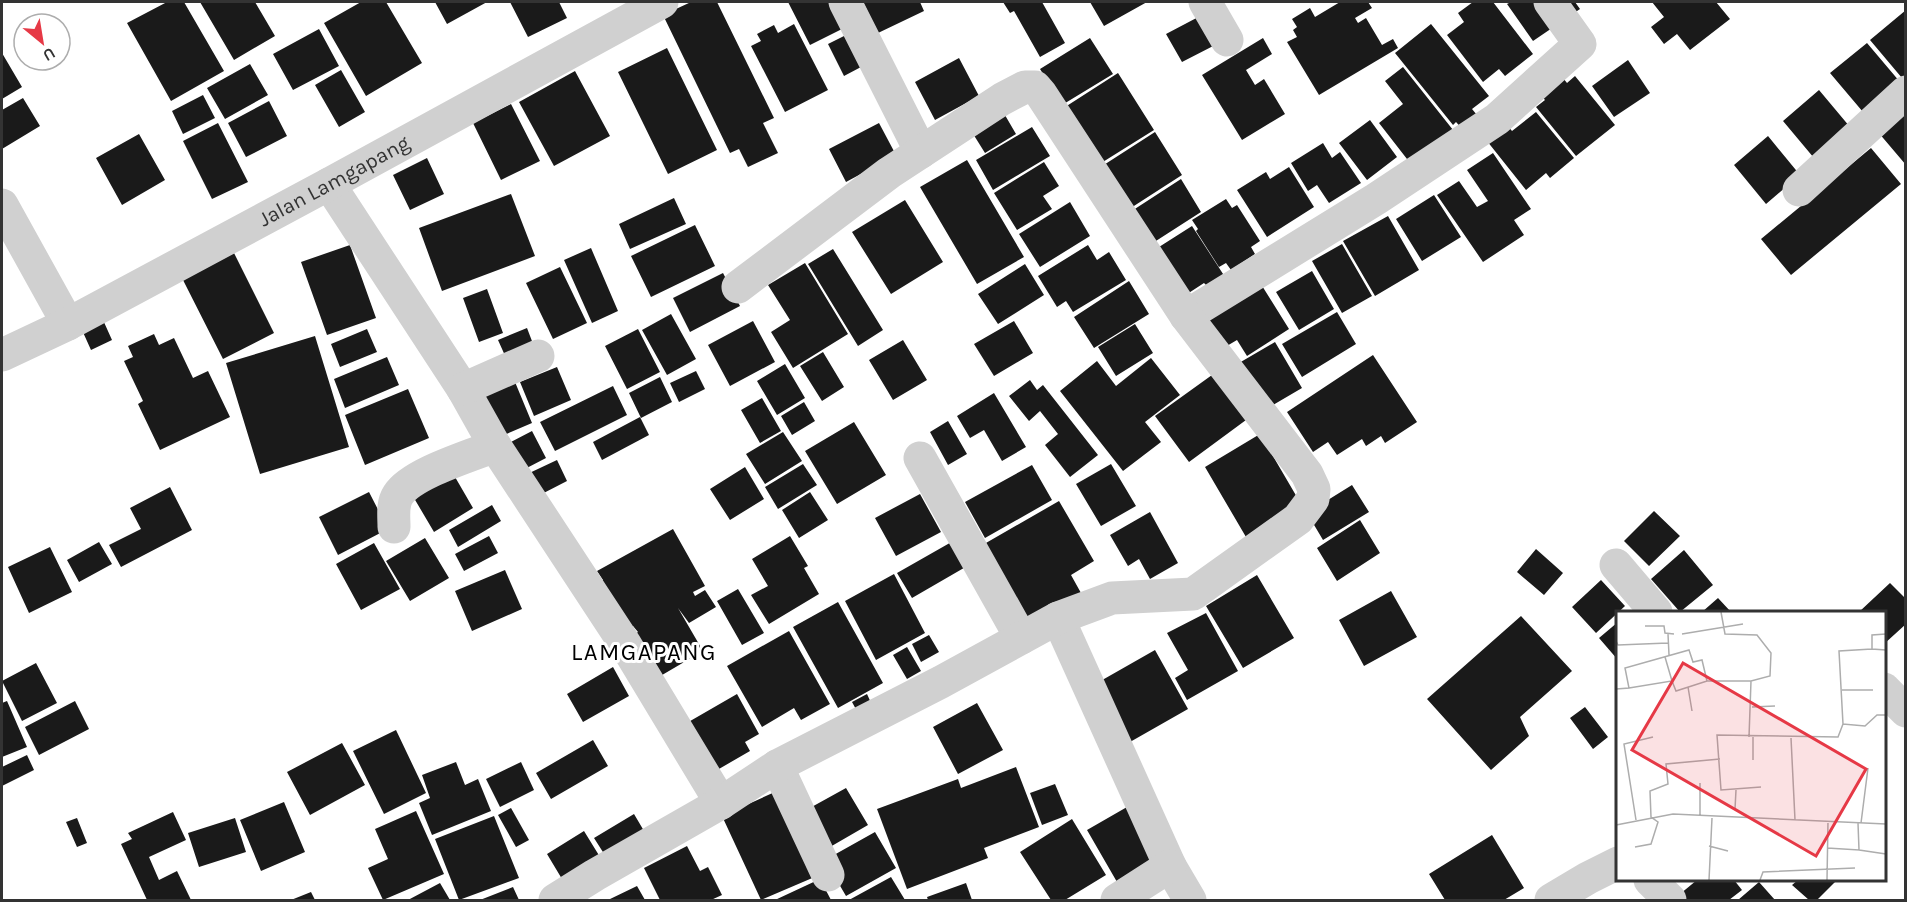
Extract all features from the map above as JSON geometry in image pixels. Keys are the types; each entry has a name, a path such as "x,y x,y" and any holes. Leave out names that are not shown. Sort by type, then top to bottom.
{"street":[{"name":"Jalan Lamgapang","path":"2,355 68,324 662,2"},
{"path":"845,2 921,152"},
{"path":"1205,2 1227,40"},
{"path":"1186,316 1376,199 1513,106 1580,44 1550,2"},
{"path":"555,900 721,803 777,766 941,682 1058,618 1112,598 1193,594 1298,519 1313,499 1312,480 1186,316 1035,87 1025,87 1002,99 889,173 738,286"},
{"path":"1799,190 1905,92"},
{"path":"329,184 463,389 495,446 625,644 721,803"},
{"path":"329,184 721,803"},
{"path":"2,205 68,324"},
{"path":"463,389 538,356"},
{"path":"394,527 394,504 402,489 433,470 495,446"},
{"path":"920,458 1021,638"},
{"path":"1616,565 1655,611"},
{"path":"1058,618 1170,866 1190,900"},
{"path":"1886,691 1905,711"},
{"path":"777,766 828,875"},
{"path":"1551,900 1616,864"},
{"path":"1117,900 1170,866"},
{"path":"1652,881 1670,900"}],"building":[{"path":"167,2 184,2 224,71 171,101 127,23"},
{"path":"200,2 255,2 275,36 234,60"},
{"path":"361,2 386,2 422,63 366,96 324,23"},
{"path":"435,2 487,2 447,24"},
{"path":"510,2 559,2 567,18 528,37"},
{"path":"691,2 717,2 774,118 763,123 778,153 748,167 739,149 730,153 663,15"},
{"path":"788,2 833,2 846,27 810,45"},
{"path":"863,2 920,2 924,11 878,33"},
{"path":"1003,2 1042,2 1065,43 1040,57 1014,11 1010,13"},
{"path":"1090,2 1147,2 1104,26"},
{"path":"1340,2 1368,2 1372,8 1355,18 1358,23 1366,18 1382,45 1393,39 1398,48 1319,95 1287,42 1297,37 1293,30 1297,27 1292,19 1310,8 1315,17"},
{"path":"1473,2 1493,2 1533,54 1505,76 1499,69 1483,82 1447,35 1464,22 1458,13"},
{"path":"1511,2 1575,2 1580,9 1533,41 1507,4"},
{"path":"1652,2 1716,2 1730,19 1690,50 1677,34 1664,44 1651,27 1664,17"},
{"path":"1906,10 1906,76 1902,78 1870,40"},
{"path":"1204,14 1219,43 1182,62 1166,34"},
{"path":"794,24 828,90 785,112 751,46 761,41 757,34 774,25 778,33"},
{"path":"1431,24 1489,96 1472,109 1482,121 1466,133 1456,122 1453,125 1395,53"},
{"path":"319,29 339,66 293,90 273,54"},
{"path":"846,35 861,67 844,76 828,44"},
{"path":"1090,38 1113,74 1062,105 1040,69"},
{"path":"1263,38 1272,54 1246,70 1255,85 1264,79 1285,114 1242,140 1202,75"},
{"path":"1867,43 1900,82 1863,112 1830,73"},
{"path":"667,48 717,150 668,174 618,72"},
{"path":"2,53 22,87 2,99"},
{"path":"959,58 979,96 935,120 915,82"},
{"path":"1628,60 1650,93 1614,117 1592,86"},
{"path":"250,64 268,95 225,119 207,88"},
{"path":"1403,67 1457,135 1414,168 1379,123 1403,104 1385,81"},
{"path":"341,70 365,112 339,127 315,85"},
{"path":"575,71 610,136 554,166 519,102"},
{"path":"1118,73 1154,130 1098,165 1062,109"},
{"path":"1559,73 1567,83 1575,76 1615,125 1576,156 1536,107 1545,100 1537,91"},
{"path":"1819,90 1850,127 1814,158 1783,121"},
{"path":"203,95 215,118 183,134 172,111"},
{"path":"23,98 40,126 2,149 2,110"},
{"path":"269,101 287,136 246,157 228,123"},
{"path":"511,104 540,161 501,180 473,123"},
{"path":"1906,108 1906,165 1878,132"},
{"path":"1002,110 1016,134 985,153 970,129"},
{"path":"1536,112 1574,158 1550,178 1546,173 1526,190 1487,141 1507,125 1512,131"},
{"path":"1370,120 1397,157 1367,180 1339,143"},
{"path":"218,123 248,182 212,199 183,141"},
{"path":"879,123 896,155 846,182 829,149"},
{"path":"1032,127 1050,156 993,190 976,160"},
{"path":"1155,132 1182,175 1123,213 1096,170"},
{"path":"139,134 165,180 122,205 96,158"},
{"path":"1768,136 1800,175 1766,204 1734,165"},
{"path":"1323,143 1332,158 1340,152 1361,183 1329,203 1317,185 1308,191 1291,163"},
{"path":"1871,148 1901,184 1791,275 1761,239"},
{"path":"1493,153 1531,209 1514,220 1524,235 1483,262 1437,195 1459,181 1477,207 1488,201 1467,170"},
{"path":"427,158 444,194 410,210 393,175"},
{"path":"967,160 1024,257 977,284 920,187"},
{"path":"1044,162 1059,186 1043,196 1052,209 1017,230 994,193"},
{"path":"1289,167 1314,207 1267,237 1237,190 1266,172 1270,179"},
{"path":"1181,179 1201,212 1145,248 1124,216"},
{"path":"511,194 535,256 442,291 419,228"},
{"path":"1434,195 1461,237 1422,261 1396,219"},
{"path":"674,198 686,224 630,249 619,224"},
{"path":"1226,199 1232,208 1237,205 1260,241 1251,247 1255,254 1231,270 1226,263 1219,267 1196,231 1198,229 1192,220"},
{"path":"905,200 943,262 891,294 852,232"},
{"path":"1070,202 1090,236 1040,267 1019,234"},
{"path":"1388,216 1419,270 1375,296 1343,241"},
{"path":"695,225 715,266 651,297 631,256"},
{"path":"1192,226 1225,277 1208,287 1204,283 1178,300 1148,254"},
{"path":"1342,244 1372,296 1342,313 1312,261"},
{"path":"350,245 376,318 327,335 301,262"},
{"path":"1088,245 1097,260 1109,252 1126,280 1073,312 1066,301 1057,307 1038,276"},
{"path":"591,248 618,311 592,323 564,260"},
{"path":"833,249 883,330 858,346 808,264"},
{"path":"234,253 274,333 223,359 183,280"},
{"path":"805,263 848,334 793,368 771,332 790,320 768,285"},
{"path":"1025,264 1044,295 998,324 978,294"},
{"path":"560,267 587,323 553,339 526,283"},
{"path":"1312,271 1334,309 1299,330 1276,292"},
{"path":"723,273 740,306 690,332 673,298"},
{"path":"1129,281 1149,314 1094,348 1074,317"},
{"path":"1259,281 1289,329 1247,356 1237,340 1220,350 1201,318"},
{"path":"487,289 503,333 479,342 463,298"},
{"path":"1337,312 1356,344 1302,377 1282,344"},
{"path":"671,314 696,359 667,375 642,330"},
{"path":"103,320 112,340 91,350 82,330"},
{"path":"753,321 775,362 730,386 708,345"},
{"path":"1014,321 1033,353 994,376 974,344"},
{"path":"1135,324 1153,353 1116,376 1098,347"},
{"path":"527,328 535,349 507,360 498,340"},
{"path":"367,329 377,352 340,367 331,344"},
{"path":"638,329 660,372 627,389 605,346"},
{"path":"154,334 159,345 174,338 193,378 208,371 230,417 160,450 138,404 143,401 124,361 133,357 128,346"},
{"path":"315,336 349,447 260,474 226,363"},
{"path":"903,340 927,380 893,400 869,360"},
{"path":"1275,342 1302,388 1266,409 1239,363"},
{"path":"823,352 844,387 822,401 800,366"},
{"path":"1373,355 1417,422 1385,443 1381,436 1366,446 1362,439 1337,455 1328,442 1313,452 1287,412"},
{"path":"387,357 399,385 345,408 334,379"},
{"path":"1151,358 1180,395 1145,422 1161,442 1123,471 1060,391 1097,361 1116,386"},
{"path":"785,364 805,398 777,415 757,381"},
{"path":"557,367 571,400 534,416 520,382"},
{"path":"696,371 705,389 679,402 670,383"},
{"path":"1212,375 1246,420 1189,462 1155,416"},
{"path":"660,377 672,402 641,418 629,393"},
{"path":"1030,380 1037,390 1043,385 1098,455 1070,477 1045,445 1058,434 1040,411 1029,421 1009,396"},
{"path":"515,382 532,423 497,438 480,397"},
{"path":"613,386 627,415 555,451 540,422"},
{"path":"408,389 429,438 365,465 345,415"},
{"path":"994,393 1026,447 1002,461 984,430 970,438 957,416"},
{"path":"762,398 781,431 760,443 741,410"},
{"path":"804,402 815,421 792,435 781,416"},
{"path":"640,417 649,435 602,460 593,442"},
{"path":"948,421 967,454 948,465 930,432"},
{"path":"854,422 886,475 837,504 805,451"},
{"path":"532,431 546,458 521,471 507,444"},
{"path":"783,432 802,461 765,484 746,454"},
{"path":"1260,434 1301,504 1246,537 1205,467"},
{"path":"557,460 567,481 534,498 523,476"},
{"path":"803,464 817,485 778,509 765,487"},
{"path":"1111,464 1136,506 1101,526 1076,484"},
{"path":"1032,465 1052,500 985,538 965,502"},
{"path":"745,467 764,499 730,520 710,489"},
{"path":"451,470 473,508 434,532 411,493"},
{"path":"1352,485 1369,512 1323,540 1307,513"},
{"path":"170,487 192,530 121,567 109,545 141,529 130,508"},
{"path":"369,492 388,529 338,555 319,517"},
{"path":"810,492 828,520 799,538 782,510"},
{"path":"920,494 941,532 896,556 875,518"},
{"path":"1059,501 1094,561 1071,575 1081,593 1024,626 979,547"},
{"path":"492,505 501,521 458,547 449,530"},
{"path":"1654,511 1680,536 1649,566 1624,541"},
{"path":"1150,512 1178,563 1150,579 1139,559 1128,566 1110,535"},
{"path":"1360,520 1380,553 1337,581 1317,548"},
{"path":"673,529 705,586 693,592 695,596 705,590 716,607 689,623 678,608 703,651 657,678 632,636 638,632 633,626 629,628 601,582 603,580 597,571"},
{"path":"489,536 498,553 464,571 455,554"},
{"path":"790,536 808,566 804,568 819,594 769,624 751,595 768,586 752,559"},
{"path":"425,538 449,578 410,601 386,561"},
{"path":"955,540 969,565 912,598 897,573"},
{"path":"99,542 112,564 79,582 67,560"},
{"path":"374,543 400,589 361,610 336,564"},
{"path":"50,547 72,592 29,613 8,567"},
{"path":"1536,549 1563,573 1544,595 1517,572"},
{"path":"1684,550 1713,585 1679,611 1651,579"},
{"path":"505,570 522,609 472,631 455,591"},
{"path":"894,574 925,633 876,660 845,601"},
{"path":"1257,575 1294,638 1243,668 1206,606"},
{"path":"1601,580 1625,606 1616,611 1616,614 1596,633 1572,607"},
{"path":"1890,583 1906,599 1906,624 1886,642 1886,611 1860,611"},
{"path":"738,589 764,633 742,645 717,601"},
{"path":"1391,591 1417,637 1364,666 1339,620"},
{"path":"1718,598 1730,611 1703,611"},
{"path":"838,602 883,683 838,708 793,627"},
{"path":"1206,613 1238,671 1187,700 1175,678 1188,670 1167,633"},
{"path":"1521,616 1572,671 1520,717 1529,736 1491,770 1427,699"},
{"path":"1616,624 1616,658 1599,638"},
{"path":"789,631 830,704 801,720 794,708 762,727 727,666"},
{"path":"929,635 939,652 921,662 912,644"},
{"path":"907,647 921,671 907,679 893,655"},
{"path":"1155,650 1188,709 1130,742 1097,683"},
{"path":"36,663 57,703 22,721 2,681"},
{"path":"613,667 629,696 583,722 567,694"},
{"path":"737,694 759,734 745,742 750,751 712,773 685,724"},
{"path":"867,694 872,705 858,713 852,702"},
{"path":"7,701 27,747 2,757 2,703"},
{"path":"75,701 89,729 39,755 25,727"},
{"path":"977,703 1003,750 958,774 933,727"},
{"path":"1585,707 1608,737 1593,749 1570,718"},
{"path":"396,730 426,793 384,814 353,751"},
{"path":"593,740 608,766 551,799 536,773"},
{"path":"342,743 365,785 310,815 287,772"},
{"path":"27,755 34,770 2,786 2,767"},
{"path":"456,762 465,785 478,779 491,811 432,835 419,803 430,798 422,775"},
{"path":"521,762 534,790 500,807 486,779"},
{"path":"1016,767 1039,827 984,848 988,858 907,889 877,809 958,779 961,788"},
{"path":"1055,784 1068,815 1042,825 1030,793"},
{"path":"846,788 868,825 830,847 808,809"},
{"path":"777,791 817,876 761,900 722,816"},
{"path":"284,802 305,852 261,871 240,820"},
{"path":"1127,807 1157,860 1117,882 1087,830"},
{"path":"511,808 529,840 516,847 498,815"},
{"path":"416,811 444,874 383,900 368,868 388,859 375,829"},
{"path":"173,812 186,840 149,857 159,880 177,871 191,900 147,900 121,844 132,839 128,833"},
{"path":"634,814 647,836 608,860 594,838"},
{"path":"494,816 519,878 459,900 435,839"},
{"path":"77,818 87,843 77,847 66,822"},
{"path":"235,818 246,852 199,867 188,833"},
{"path":"1072,819 1106,875 1065,900 1051,900 1020,852"},
{"path":"584,831 600,857 562,879 547,854"},
{"path":"875,832 896,868 846,896 825,860"},
{"path":"1492,835 1524,888 1504,900 1445,900 1429,874"},
{"path":"687,846 700,871 708,867 722,895 711,900 660,900 644,868"},
{"path":"891,877 905,900 849,900"},
{"path":"820,879 831,900 775,900"},
{"path":"1696,881 1735,881 1742,890 1729,900 1685,900 1680,894"},
{"path":"1797,881 1835,882 1817,900 1809,900 1792,885"},
{"path":"1759,882 1775,900 1738,900"},
{"path":"440,883 450,900 408,900"},
{"path":"966,883 972,900 928,900 927,897"},
{"path":"637,886 645,900 608,900"},
{"path":"513,887 519,900 480,900"},
{"path":"311,892 315,900 291,900"}],"district":[{"name":"LAMGAPANG","path":"644,652"}]}
